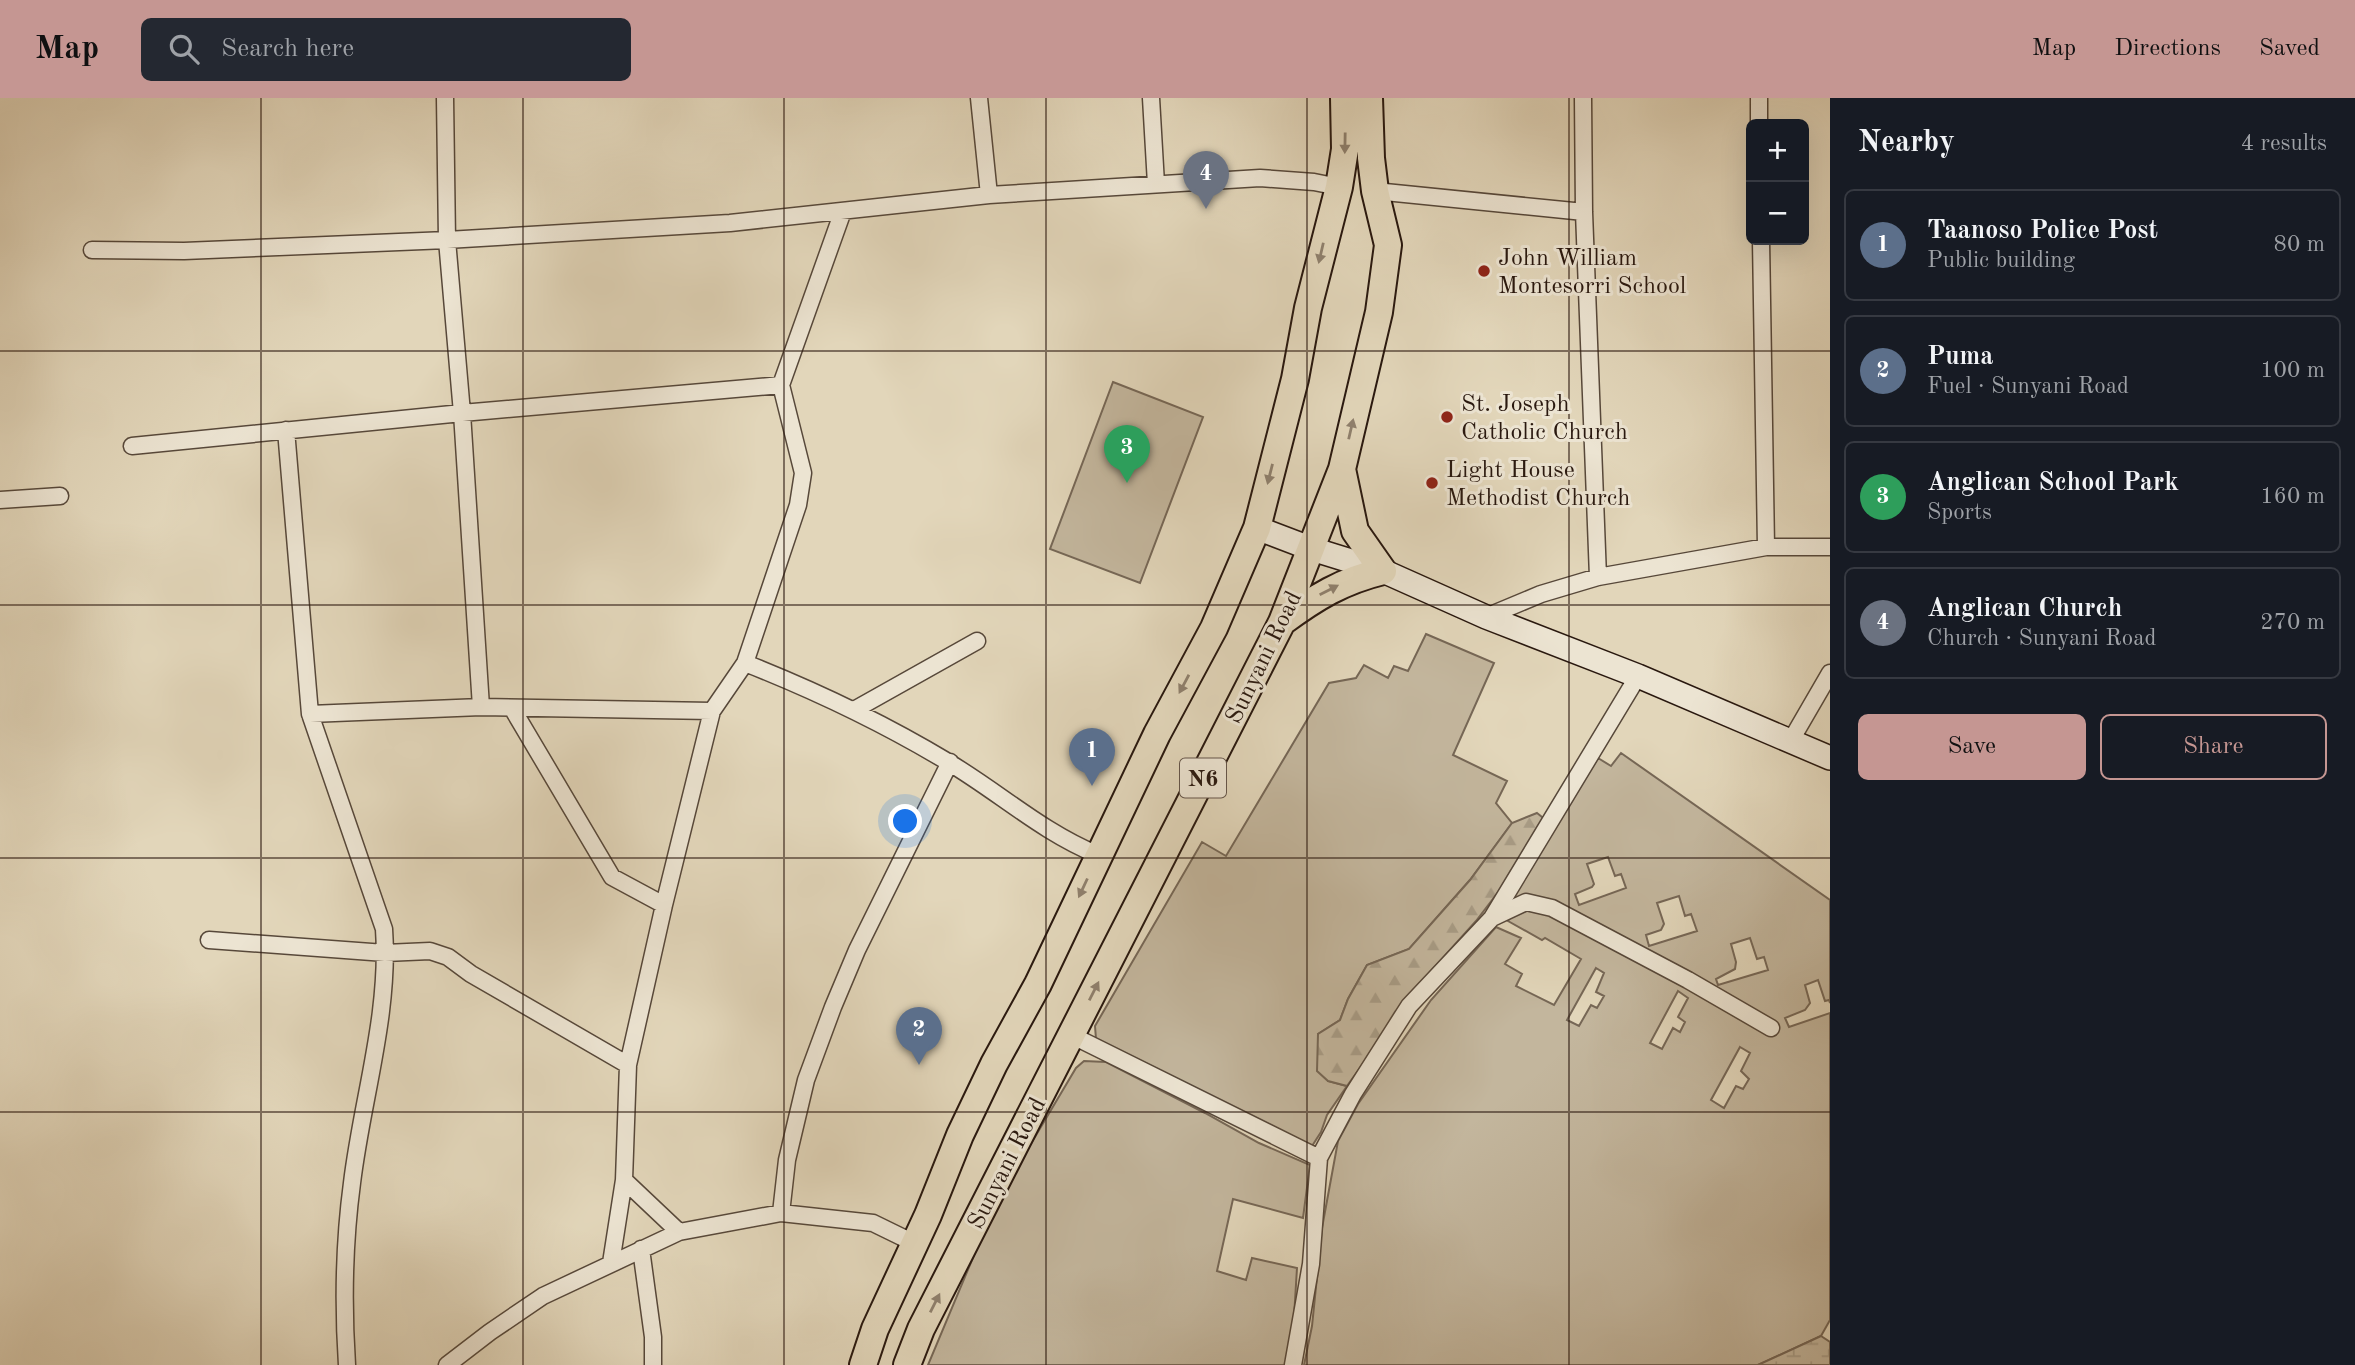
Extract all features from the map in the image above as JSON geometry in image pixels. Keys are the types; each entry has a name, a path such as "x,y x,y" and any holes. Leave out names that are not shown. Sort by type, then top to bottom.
{"main road":[{"name":"N6","path":"863,1365 875,1329 988,1076 1038,984 1157,734 1214,628 1257,528 1295,379 1308,308 1339,187 1345,149 1344,98"},
{"name":"Sunyani Road","path":"907,1365 921,1329 1282,622 1342,469 1379,312 1388,245 1375,191 1369,98"},
{"path":"1282,622 1328,590 1382,571 1355,531 1342,469"}],"street":[{"path":"445,98 447,240 462,413 481,707"},
{"path":"979,98 989,195"},
{"path":"1151,98 1156,184"},
{"path":"1583,98 1584,212 1598,578"},
{"path":"1759,98 1759,119"},
{"path":"92,250 184,251 447,240 730,223 989,195 1260,178 1339,187"},
{"path":"1375,191 1584,212"},
{"path":"611,1263 624,1180 628,1065 712,712 746,663 798,505 803,473 781,385 843,211"},
{"path":"1761,245 1766,547"},
{"path":"131,446 781,385"},
{"path":"286,430 310,714 384,929 381,1015 352,1184 344,1318 347,1365"},
{"path":"0,500 61,496"},
{"path":"1257,528 1382,571 1486,617 1638,676 1830,758"},
{"path":"1486,617 1541,594 1598,578 1766,547 1830,547"},
{"path":"854,710 977,641"},
{"path":"746,663 811,689 950,762 1066,842 1098,855"},
{"path":"1790,742 1830,673"},
{"path":"1293,1365 1311,1264 1319,1158 1353,1094 1409,1006 1492,918 1638,676"},
{"path":"310,714 481,707 712,712"},
{"path":"512,708 612,877 664,905"},
{"path":"781,1213 787,1160 806,1080 833,1007 857,950 950,762"},
{"path":"1492,918 1526,902 1552,908 1688,980 1771,1028"},
{"path":"209,940 385,953 430,951 448,957 471,974 628,1065"},
{"path":"1071,1035 1319,1158"},
{"path":"624,1180 679,1232"},
{"path":"447,1365 543,1296 679,1232 781,1213 873,1223 914,1243"},
{"path":"641,1249 653,1337 653,1365"}],"green space":[{"path":"1113,382 1203,417 1140,583 1050,549"},
{"path":"1426,634 1494,663 1453,755 1507,781 1496,803 1512,823 1470,880 1409,949 1367,965 1340,1020 1318,1034 1328,1081 1347,1086 1327,1115 1312,1146 1096,1039 1095,1026 1202,842 1226,856 1329,683 1356,678 1364,665 1388,678 1394,666 1408,671"},
{"path":"1621,753 1830,900 1830,1003 1829,1000 1825,1001 1818,980 1805,985 1810,1003 1805,1010 1785,1018 1789,1027 1830,1013 1830,1320 1821,1336 1758,1365 1304,1365 1312,1326 1322,1228 1338,1141 1358,1104 1431,1000 1496,927 1521,938 1505,964 1522,974 1516,986 1554,1005 1581,959 1508,921 1513,914 1507,902 1598,758 1611,766","holes":["1608,857 1615,876 1621,874 1626,888 1579,905 1575,894 1594,884 1587,864","1679,896 1685,916 1691,914 1697,931 1649,946 1646,935 1661,930 1664,924 1657,903","1750,938 1757,959 1764,957 1768,970 1718,985 1716,979 1735,969 1731,944","1596,968 1604,973 1596,992 1604,996 1597,1008 1591,1005 1579,1026 1567,1020","1678,991 1688,998 1678,1017 1685,1022 1680,1032 1673,1028 1662,1049 1650,1043","1740,1047 1750,1053 1741,1071 1749,1079 1743,1089 1736,1086 1724,1108 1711,1100"]},
{"path":"1537,813 1547,821 1512,874 1476,921 1423,980 1347,1086 1328,1081 1317,1071 1318,1034 1340,1020 1367,965 1409,949 1470,880 1512,823"},
{"path":"1084,1061 1106,1062 1259,1143 1310,1165 1303,1218 1233,1199 1217,1271 1246,1280 1252,1258 1297,1268 1292,1350 1287,1365 928,1365 980,1241 1026,1152 1076,1068"},
{"path":"1821,1336 1830,1342 1830,1365 1758,1365"}],"place":[{"name":"Anglican Church","path":"1206,209"},
{"name":"John William Montesorri School","path":"1484,271"},
{"name":"St. Joseph Catholic Church","path":"1447,417"},
{"name":"Anglican School Park","path":"1127,483"},
{"name":"Light House Methodist Church","path":"1432,483"},
{"name":"Taanoso Police Post","path":"1092,786"},
{"name":"Puma","path":"919,1065"}]}
